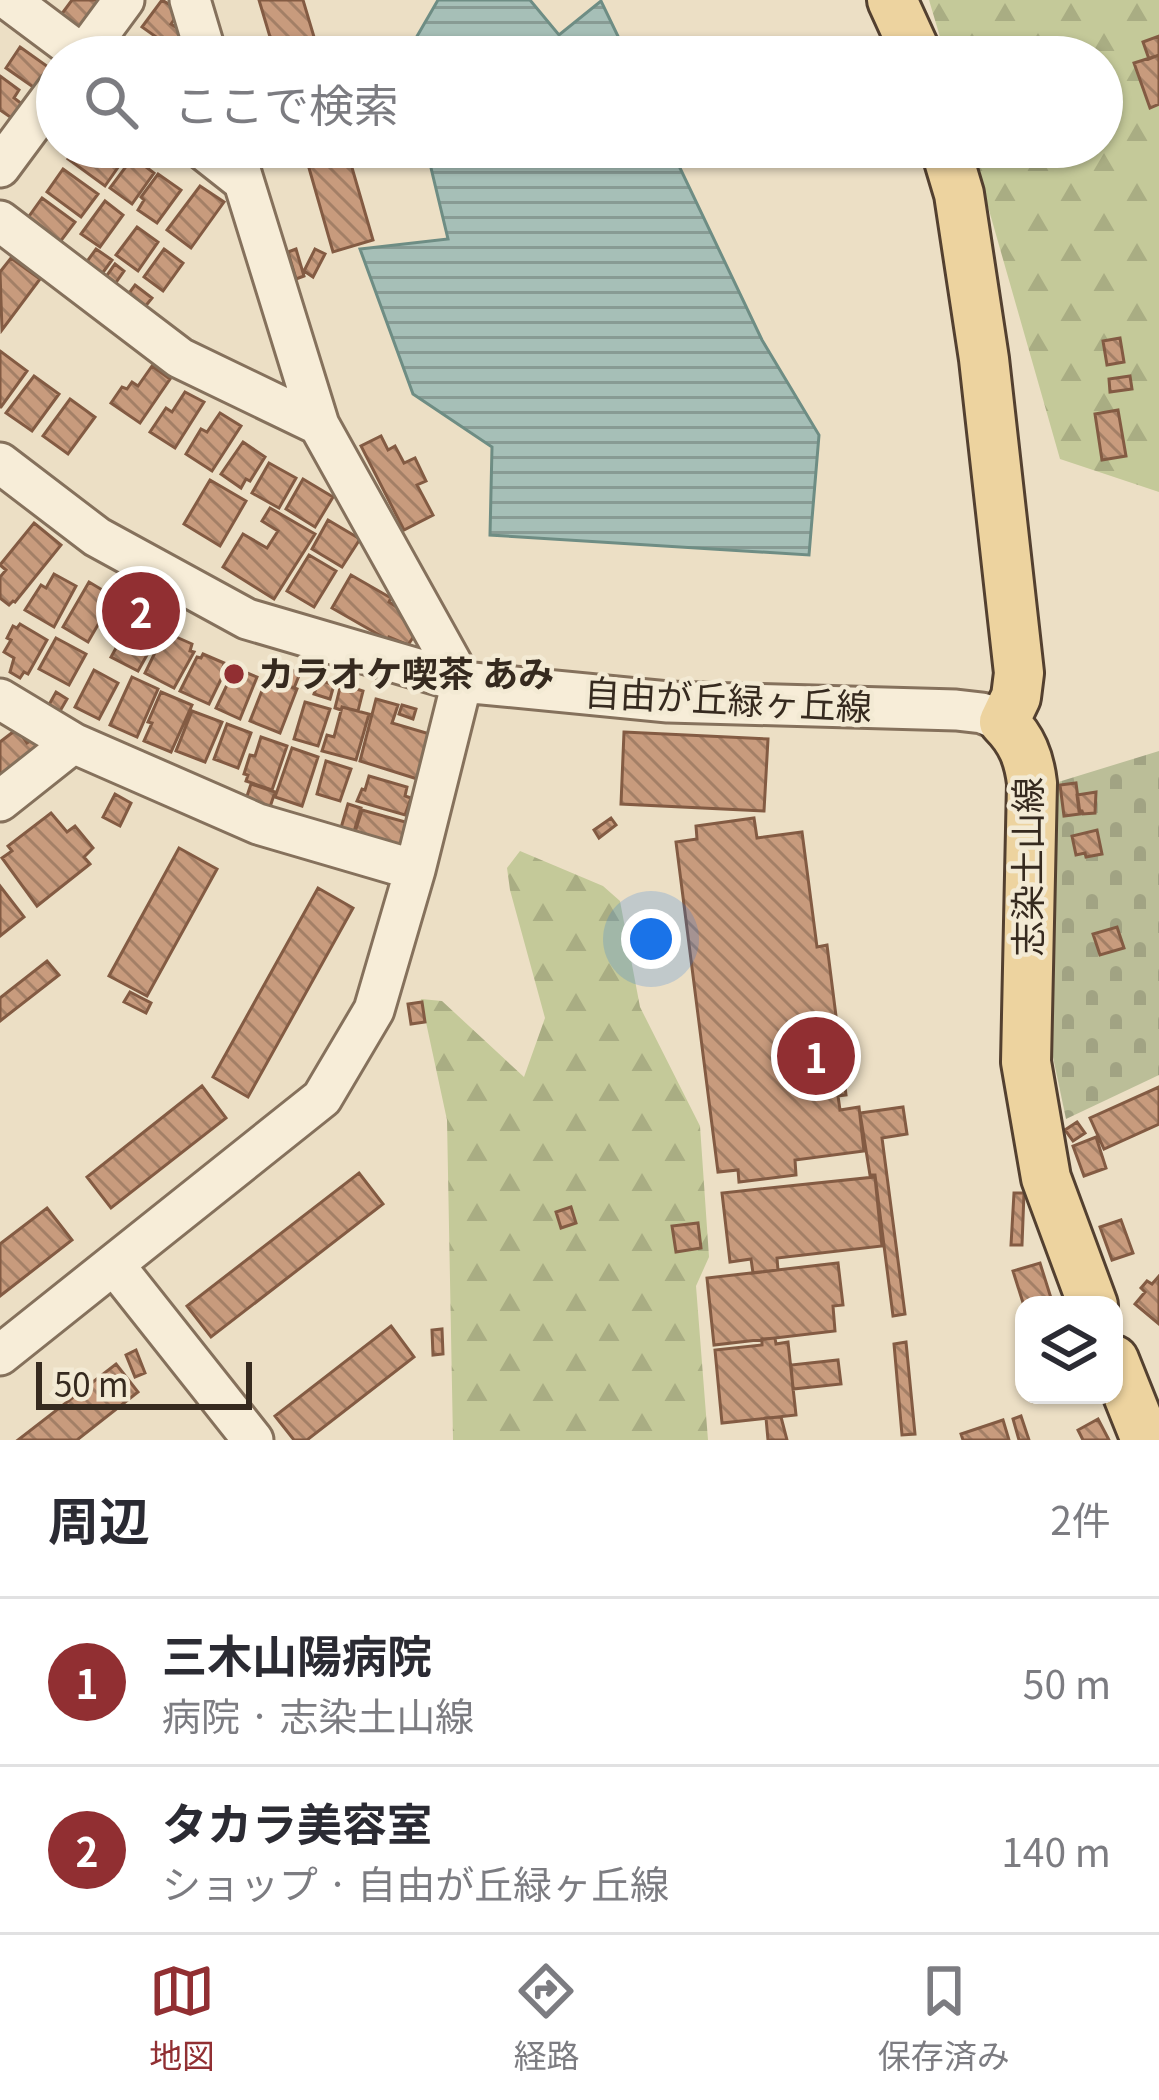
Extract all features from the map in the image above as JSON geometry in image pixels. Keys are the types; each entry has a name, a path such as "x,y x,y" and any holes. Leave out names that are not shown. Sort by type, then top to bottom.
{"main road":[{"path":"892,0 908,36"},
{"path":"951,168 984,358 1018,673 1016,697 1004,722"},
{"name":"志染土山線","path":"1004,722 1029,758 1032,783 1026,1062 1031,1100 1046,1178 1091,1296"},
{"path":"1123,1382 1146,1440"}],"street":[{"path":"9,0 57,36"},
{"path":"98,36 124,0"},
{"path":"190,0 201,36"},
{"path":"0,167 36,118"},
{"path":"0,1355 322,1098 374,1010 462,682 319,425 239,168"},
{"path":"0,221 180,358 319,425"},
{"name":"自由が丘緑ヶ丘線","path":"0,463 97,537 247,619 462,682 668,702 956,710 982,712 1004,722"},
{"path":"0,699 74,743 258,824 415,869"},
{"path":"0,801 74,743"},
{"path":"115,1266 253,1440"}],"green space":[{"path":"929,0 1159,0 1159,492 1060,459 977,168 1123,168 1123,36 940,36"},
{"path":"1159,751 1159,1075 1066,1119 1046,1024 1055,783"},
{"path":"520,851 603,886 620,901 640,1007 700,1126 709,1257 696,1286 708,1440 453,1440 447,1120 421,999 442,1001 524,1077 545,1018 510,890 507,868"}],"water":[{"path":"438,0 530,0 559,35 601,1 618,36 417,36"},
{"path":"431,168 680,168 762,340 819,435 809,555 490,535 492,447 413,394 360,249 448,239"}],"building":[{"path":"72,0 113,0 78,33 58,19"},
{"path":"162,0 180,11 171,24 185,33 155,36 142,27"},
{"path":"259,0 303,0 314,36 270,36"},
{"path":"1159,36 1159,55 1149,59 1143,42"},
{"path":"20,47 36,58 36,89 6,68"},
{"path":"1159,55 1159,104 1150,108 1134,63"},
{"path":"0,76 19,90 14,98 26,107 16,121 0,110"},
{"path":"80,168 118,168 105,186"},
{"path":"125,168 147,168 154,173 132,204 110,188"},
{"path":"309,168 352,168 373,240 333,252"},
{"path":"63,169 98,194 81,217 47,192"},
{"path":"158,174 181,190 157,223 138,210 141,197"},
{"path":"200,186 224,202 191,248 167,230"},
{"path":"42,198 75,222 57,246 25,222"},
{"path":"105,201 123,215 100,247 81,234"},
{"path":"137,227 158,242 138,271 116,255"},
{"path":"96,249 112,260 99,278 83,267"},
{"path":"164,249 183,263 163,291 144,277"},
{"path":"296,249 304,276 296,279 288,252"},
{"path":"315,249 325,254 313,277 304,271"},
{"path":"11,258 40,279 2,330 0,272"},
{"path":"115,264 124,271 112,288 103,281"},
{"path":"135,285 152,298 144,308 127,296"},
{"path":"1120,338 1124,362 1107,365 1103,341"},
{"path":"0,351 27,371 1,407 0,407"},
{"path":"152,366 170,379 140,423 111,403 122,387 127,389 132,382 138,386"},
{"path":"34,376 59,394 32,431 6,413"},
{"path":"1130,376 1132,389 1110,392 1109,379"},
{"path":"185,392 204,402 175,448 150,432 166,408 172,412"},
{"path":"70,399 95,417 68,454 43,436"},
{"path":"1118,410 1126,456 1102,460 1095,414"},
{"path":"220,413 241,426 212,471 186,454 201,429 207,432"},
{"path":"381,436 388,450 395,446 404,463 415,458 426,481 417,485 433,515 404,530 361,446"},
{"path":"243,442 265,457 241,488 221,474"},
{"path":"269,463 296,478 279,508 252,493"},
{"path":"303,479 333,497 315,527 286,509"},
{"path":"210,480 246,501 220,546 184,524"},
{"path":"270,508 315,534 274,599 223,567 243,534 267,548 278,531 262,521"},
{"path":"328,520 360,539 342,567 312,549"},
{"path":"34,523 61,545 9,605 0,598 0,577 6,570 0,565"},
{"path":"309,555 336,571 314,607 287,591"},
{"path":"54,574 76,586 54,627 25,610"},
{"path":"351,575 391,598 389,602 398,608 414,636 408,645 388,640 332,608"},
{"path":"89,582 114,597 88,642 63,627"},
{"path":"134,615 161,630 138,671 111,657"},
{"path":"20,624 47,640 28,674 20,678 10,672 14,658 4,652 13,626"},
{"path":"165,632 192,644 190,651 194,652 174,688 145,673"},
{"path":"56,638 86,654 69,685 39,669"},
{"path":"203,654 224,663 226,669 209,704 180,691"},
{"path":"273,663 300,673 294,688 267,678"},
{"path":"235,668 257,677 240,719 216,708"},
{"path":"94,670 118,683 99,719 75,707"},
{"path":"132,677 158,689 137,737 110,725"},
{"path":"267,678 297,689 280,733 250,721"},
{"path":"319,680 334,685 330,699 314,694"},
{"path":"341,684 363,691 358,711 335,708"},
{"path":"56,692 67,699 56,718 45,712"},
{"path":"161,692 192,705 171,752 144,741"},
{"path":"376,699 398,705 392,723 440,737 427,782 360,761"},
{"path":"305,702 330,709 318,746 294,739"},
{"path":"402,705 416,709 413,719 399,714"},
{"path":"342,707 369,714 356,760 322,751 327,735 334,737"},
{"path":"192,711 222,722 205,762 176,751"},
{"path":"227,724 251,733 238,768 214,759"},
{"path":"17,729 27,743 35,738 45,751 8,782 0,772 0,742"},
{"path":"624,732 768,739 764,811 621,804"},
{"path":"261,737 287,746 272,790 246,781 244,774"},
{"path":"292,748 318,757 302,806 275,797"},
{"path":"326,761 351,769 340,801 317,794"},
{"path":"369,776 407,787 405,796 411,798 405,815 357,801"},
{"path":"1076,783 1080,814 1064,816 1060,785"},
{"path":"251,784 275,792 268,813 244,805"},
{"path":"1096,792 1095,813 1083,814 1077,795"},
{"path":"115,794 131,803 120,826 103,817"},
{"path":"348,804 361,808 351,842 338,838"},
{"path":"362,810 409,823 400,851 355,832"},
{"path":"51,813 67,832 75,826 93,848 84,857 90,864 37,906 2,858 12,851 8,846"},
{"path":"611,818 616,825 599,838 594,830"},
{"path":"754,818 757,838 802,832 817,947 827,945 846,1095 838,1096 840,1110 859,1107 864,1151 795,1160 796,1175 739,1182 738,1170 718,1172 676,842 697,839 696,826"},
{"path":"1097,830 1102,854 1076,855 1072,836"},
{"path":"179,848 217,869 147,996 109,976"},
{"path":"0,886 24,917 0,936"},
{"path":"318,888 353,908 248,1097 213,1077"},
{"path":"1117,927 1124,948 1100,955 1093,934"},
{"path":"47,961 59,975 0,1021 0,998"},
{"path":"130,992 151,1003 146,1013 124,1002"},
{"path":"422,1002 425,1022 411,1024 408,1004"},
{"path":"202,1086 226,1118 111,1208 87,1177"},
{"path":"1159,1087 1159,1124 1104,1149 1090,1118"},
{"path":"903,1107 907,1134 882,1138 905,1314 893,1316 875,1175 870,1175 860,1113"},
{"path":"1077,1122 1085,1133 1073,1141 1065,1130"},
{"path":"1096,1137 1106,1168 1084,1176 1073,1146"},
{"path":"359,1173 383,1204 211,1337 187,1306"},
{"path":"875,1177 882,1246 777,1258 778,1270 753,1273 751,1259 730,1262 722,1193"},
{"path":"1014,1193 1024,1193 1022,1245 1011,1245"},
{"path":"571,1207 576,1223 561,1228 556,1212"},
{"path":"47,1208 72,1240 0,1296 0,1244"},
{"path":"1121,1220 1133,1253 1112,1260 1100,1227"},
{"path":"698,1223 701,1248 676,1252 672,1226"},
{"path":"838,1263 843,1305 833,1306 835,1331 714,1345 707,1278"},
{"path":"1040,1263 1050,1296 1021,1296 1013,1271"},
{"path":"1159,1276 1159,1324 1135,1304 1147,1281 1152,1284"},
{"path":"391,1326 414,1357 307,1440 294,1440 275,1416"},
{"path":"442,1329 443,1354 433,1355 432,1330"},
{"path":"775,1338 776,1344 788,1342 796,1415 722,1423 715,1350 762,1345 762,1339"},
{"path":"906,1342 915,1434 902,1435 894,1344"},
{"path":"136,1350 145,1373 135,1377 126,1355"},
{"path":"838,1360 841,1384 793,1389 791,1365"},
{"path":"116,1364 138,1392 77,1440 18,1440"},
{"path":"1021,1416 1029,1440 1019,1440 1013,1419"},
{"path":"781,1417 787,1440 768,1440 766,1418"},
{"path":"1098,1419 1109,1440 1083,1440 1078,1430"},
{"path":"1003,1420 1009,1440 963,1440 961,1434"}],"place":[{"name":"タカラ美容室","path":"141,611"},
{"name":"カラオケ喫茶 あみ","path":"234,674"},
{"name":"三木山陽病院","path":"816,1056"}]}
